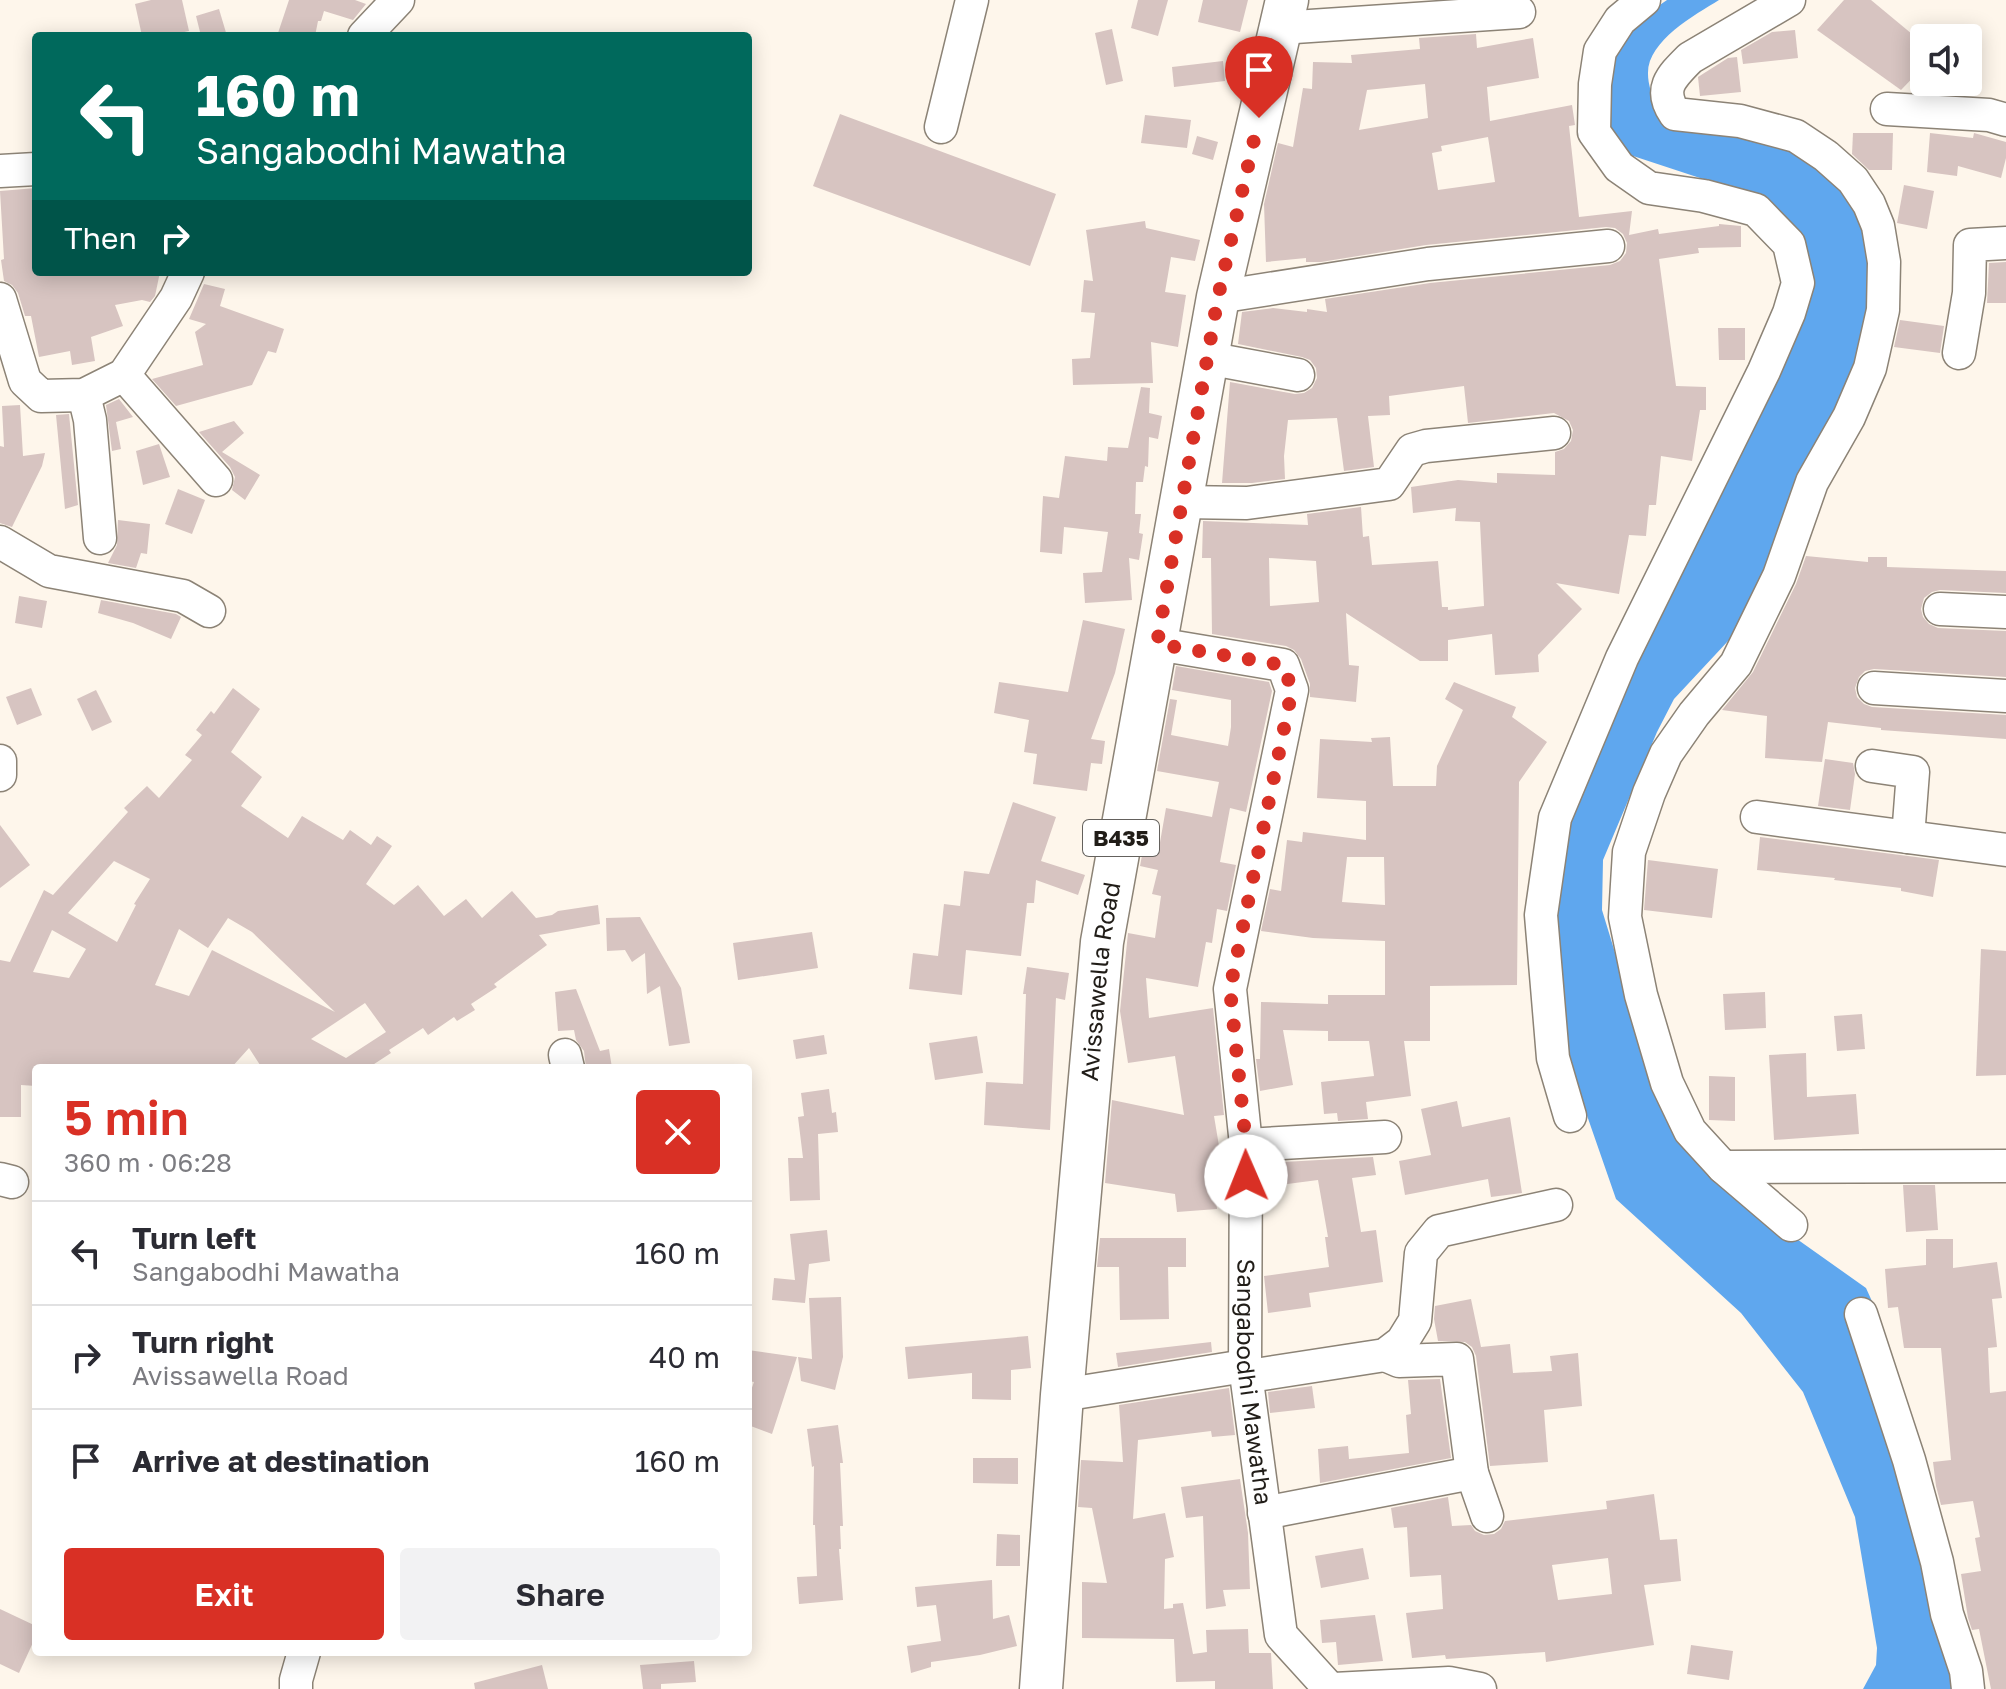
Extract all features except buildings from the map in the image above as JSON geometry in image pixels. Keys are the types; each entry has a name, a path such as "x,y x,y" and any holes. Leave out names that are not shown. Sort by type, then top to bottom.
{"main road":[{"name":"Avissawella Road","path":"1041,1689 1062,1395 1102,942 1218,297 1283,14"}],"street":[{"path":"368,32 398,0"},
{"path":"941,127 972,0"},
{"path":"1570,1116 1553,1058 1541,915 1555,818 1622,658 1764,371 1789,313 1798,283 1789,244 1756,210 1704,196 1649,188 1619,167 1594,132 1595,84 1600,51 1620,20 1644,0"},
{"path":"1789,0 1690,58 1676,71 1666,87 1668,103 1675,114 1740,121 1796,136 1826,156 1853,180 1869,204 1878,226 1884,262 1883,310 1870,368 1849,417 1812,482 1779,576 1743,651 1666,754 1649,793 1629,852 1625,917 1641,995 1667,1083 1690,1131 1723,1167 1791,1225"},
{"path":"1283,14 1519,12"},
{"path":"1887,109 1989,115 2006,120"},
{"path":"0,171 32,169"},
{"path":"1959,353 1969,293 1970,245 2006,243"},
{"path":"1218,297 1428,264 1608,246"},
{"path":"0,299 12,387 41,396 84,395 124,375 176,298 186,276"},
{"path":"1207,358 1298,375"},
{"path":"124,375 216,480"},
{"path":"84,395 90,420 100,538"},
{"path":"1182,502 1247,503 1389,484 1412,450 1554,433"},
{"path":"0,542 49,571 183,596 209,611"},
{"path":"1940,609 2006,612"},
{"name":"Sangabodhi Mawatha","path":"1157,644 1283,665 1292,690 1230,989 1246,1145 1247,1371 1281,1635 1332,1689"},
{"path":"1874,688 2006,696"},
{"path":"0,761 0,775"},
{"path":"1872,766 1925,773 1908,837"},
{"path":"1757,817 2006,850"},
{"path":"1246,1145 1385,1137"},
{"path":"1723,1167 2006,1166"},
{"path":"1385,1355 1402,1342 1415,1321 1421,1253 1439,1231 1556,1205"},
{"path":"1861,1314 1909,1460 1937,1562 1947,1614 1966,1671 1968,1689"},
{"path":"1062,1395 1385,1355 1399,1361 1457,1359 1472,1473 1487,1516"},
{"path":"1264,1513 1472,1473"},
{"path":"296,1689 303,1656"},
{"path":"1332,1689 1449,1683 1480,1689"}],"water":[{"path":"1667,0 1719,0 1674,30 1655,51 1648,74 1655,105 1784,137 1827,165 1870,223 1877,312 1756,611 1674,699 1657,732 1603,860 1602,910 1627,992 1688,1138 1787,1232 1866,1288 1880,1319 1923,1561 1959,1689 1863,1689 1876,1665 1877,1648 1855,1517 1803,1392 1741,1313 1616,1199 1575,1081 1551,982 1554,862 1579,768 1810,289 1764,209 1703,179 1621,152 1607,129 1605,67 1622,31"}],"route":[{"path":"1246,1176 1246,1145 1230,989 1292,690 1283,665 1157,644 1218,297 1259,118"}]}
